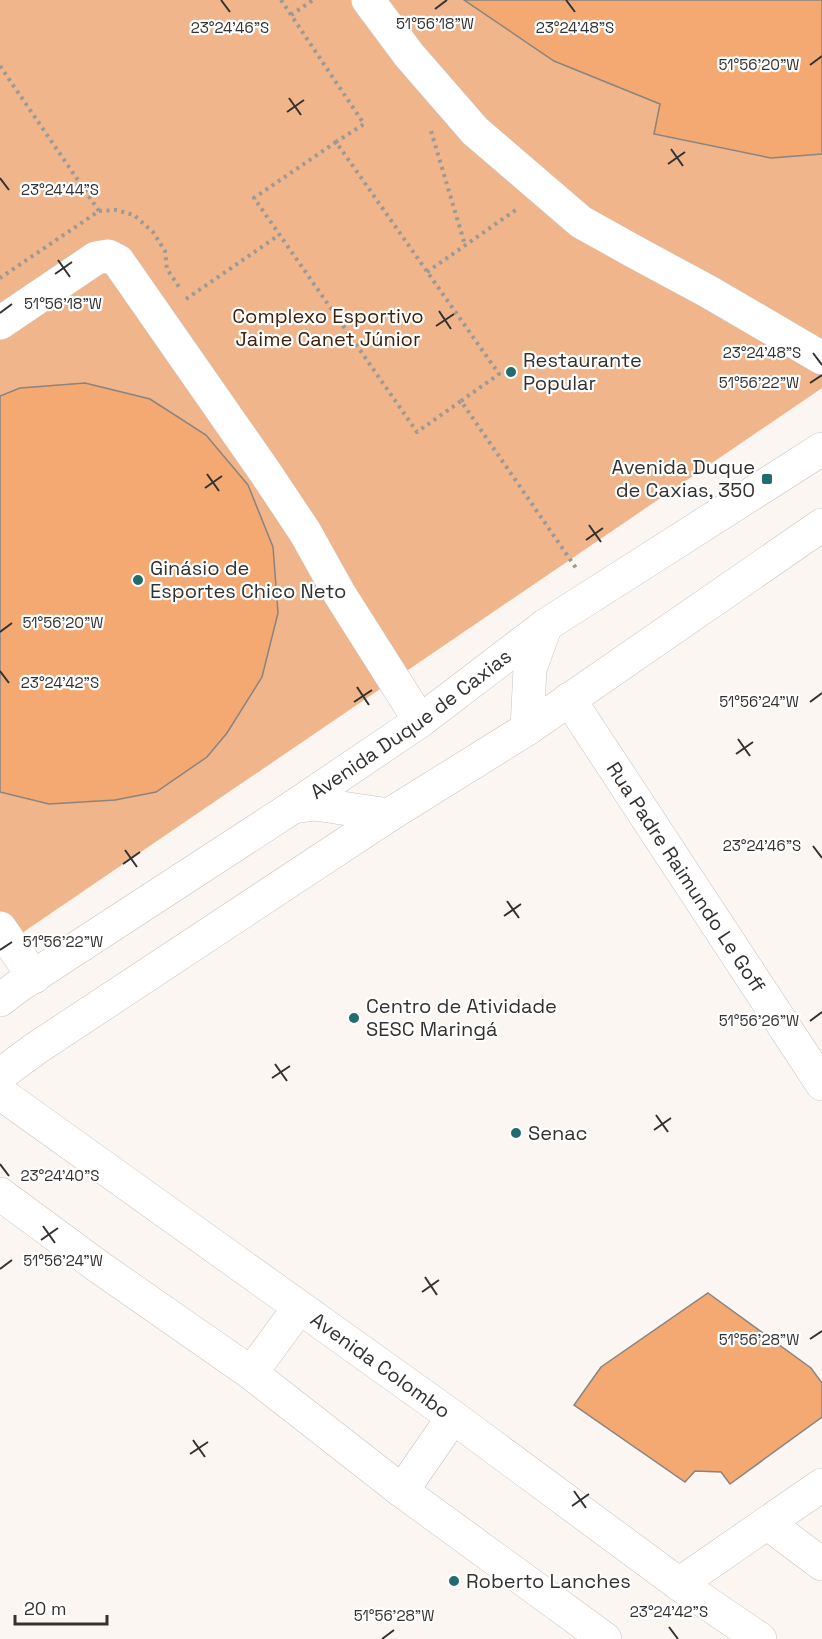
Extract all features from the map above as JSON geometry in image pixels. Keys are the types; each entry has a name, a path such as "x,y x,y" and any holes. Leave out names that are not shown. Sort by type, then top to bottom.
{"main road":[{"path":"368,0 409,55 475,131 581,222 709,292 822,358"},
{"path":"0,323 96,258 108,256 118,261 305,532 339,593 420,721"},
{"name":"Avenida Duque de Caxias","path":"0,1000 420,721 546,625 822,449"},
{"path":"0,1075 389,814 527,729 822,525"},
{"path":"527,729 530,669 546,625"},
{"name":"Rua Padre Raimundo Le Goff","path":"569,699 822,1084"},
{"path":"293,807 315,804 389,814"},
{"path":"0,928 34,977"},
{"name":"Avenida Colombo","path":"0,1093 453,1417 679,1584 760,1639"},
{"path":"0,1194 108,1274 251,1373 402,1491 605,1639"},
{"path":"251,1373 299,1308"},
{"path":"402,1491 453,1417"},
{"path":"679,1584 822,1485"},
{"path":"767,1523 822,1564"}],"path":[{"path":"280,0 364,124 336,142 254,198 417,432 499,374 336,142"},
{"path":"291,15 313,0"},
{"path":"0,66 99,211 0,278"},
{"path":"429,122 465,245"},
{"path":"427,272 543,190"},
{"path":"186,299 279,235"},
{"path":"460,401 594,594"}],"green space":[{"name":"Complexo Esportivo Jaime Canet Júnior","path":"0,0 822,0 822,388 0,948"}],"building":[{"path":"464,0 822,0 822,154 771,158 654,134 660,104 554,61"},
{"name":"Ginásio de Esportes Chico Neto","path":"85,383 150,399 206,435 248,485 273,547 278,613 262,677 227,733 207,757 156,792 115,800 49,804 0,792 0,396 20,388"},
{"path":"708,1293 811,1368 822,1383 822,1417 730,1484 721,1472 695,1471 685,1482 574,1405 601,1367"}],"place":[{"name":"Restaurante Popular","path":"511,372"},
{"name":"Avenida Duque de Caxias, 350","path":"767,479"},
{"name":"Ginásio de Esportes Chico Neto","path":"138,580"},
{"name":"Centro de Atividade SESC Maringá","path":"354,1018"},
{"name":"Senac","path":"516,1133"},
{"name":"Roberto Lanches","path":"454,1581"}]}
